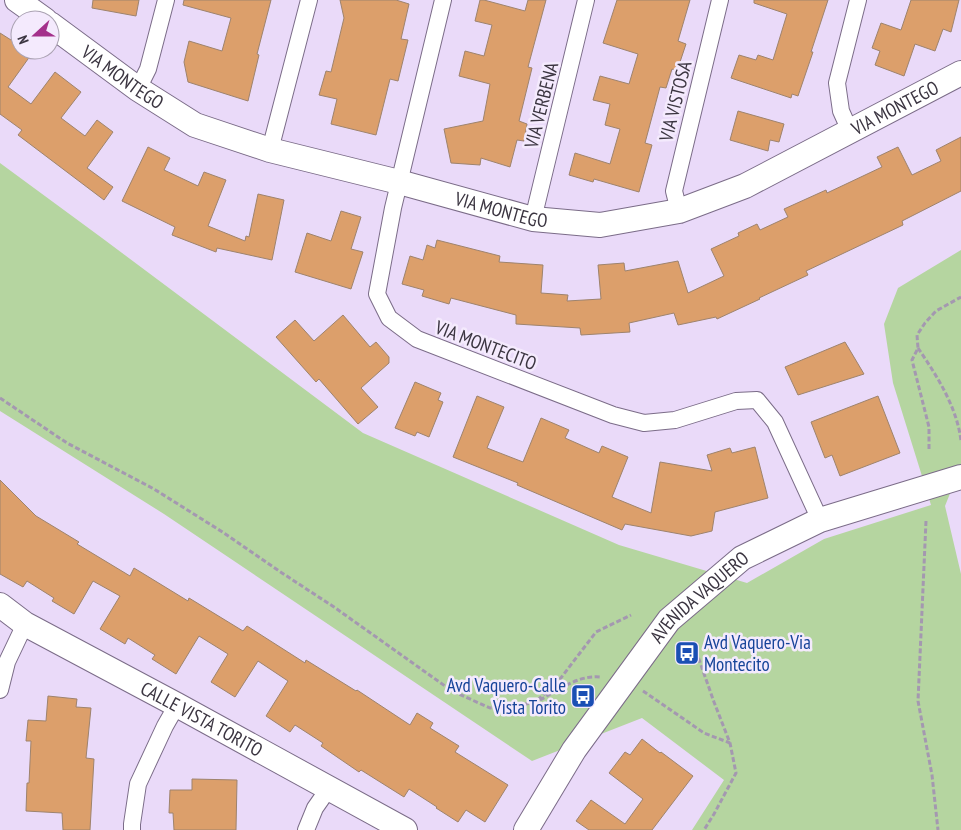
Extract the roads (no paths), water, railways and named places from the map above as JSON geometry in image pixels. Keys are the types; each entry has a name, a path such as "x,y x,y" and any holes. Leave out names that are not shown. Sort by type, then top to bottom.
{"street":[{"path":"17,0 31,10"},
{"path":"138,89 148,69 166,0"},
{"path":"270,150 308,0"},
{"name":"VIA MONTECITO","path":"443,0 393,208 377,294 389,318 416,340 613,416 644,423 675,420 736,401 757,400 776,422 820,520"},
{"name":"VIA VERBENA","path":"533,219 586,0"},
{"name":"VIA VISTOSA","path":"679,212 674,191 720,0"},
{"path":"850,131 840,111 837,83 858,0"},
{"name":"VIA MONTEGO","path":"60,31 138,89 195,125 270,150 399,182 533,219 600,225 679,212 745,186 961,73"},
{"name":"AVENIDA VAQUERO","path":"526,830 574,750 669,620 742,558 820,520 961,477"},
{"name":"CALLE VISTA TORITO","path":"0,605 25,624 405,830"},
{"path":"0,690 7,662 25,624"},
{"path":"132,830 138,784 177,705"},
{"path":"306,830 315,808 329,788"}],"place":[{"name":"Avd Vaquero-Via Montecito","path":"687,653"},
{"name":"Avd Vaquero-Calle Vista Torito","path":"583,696"}]}
